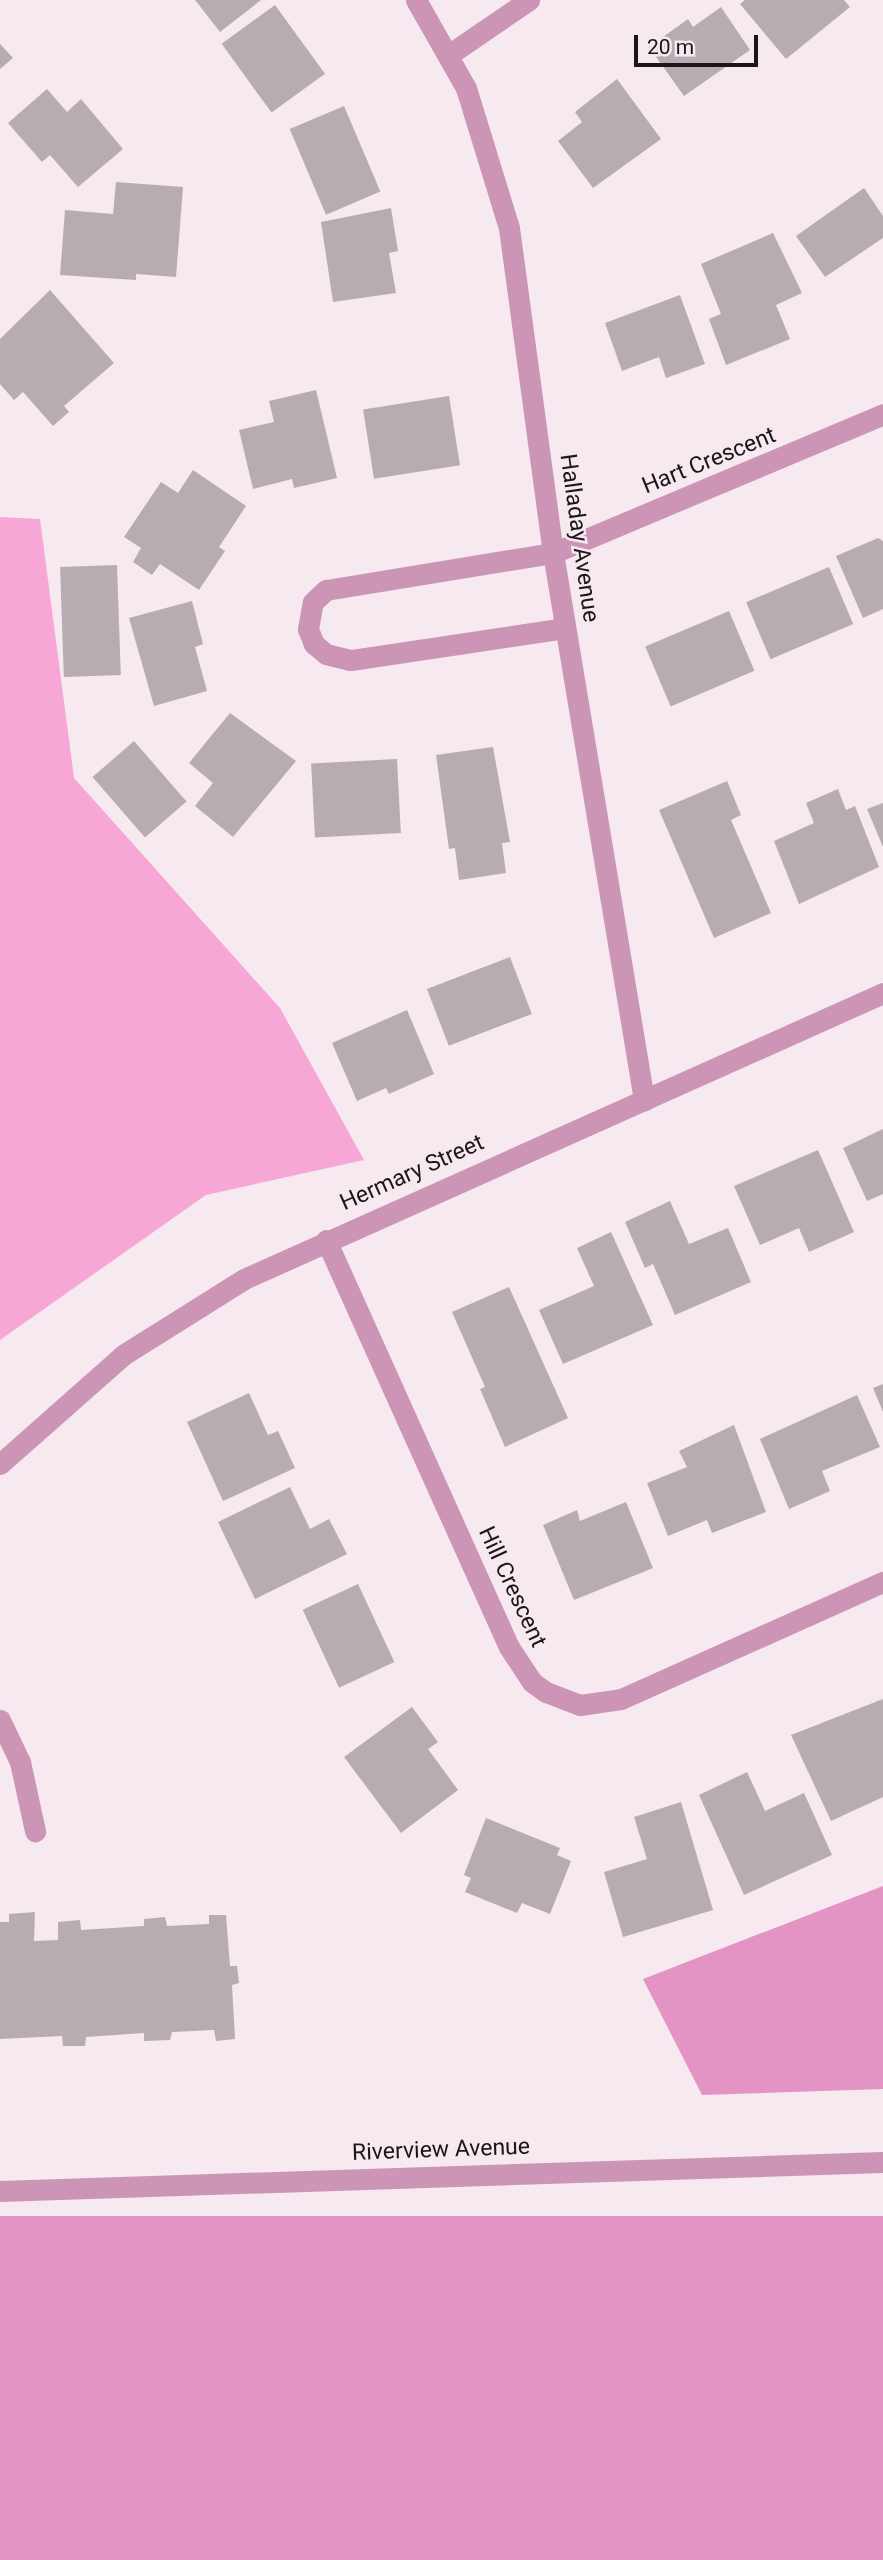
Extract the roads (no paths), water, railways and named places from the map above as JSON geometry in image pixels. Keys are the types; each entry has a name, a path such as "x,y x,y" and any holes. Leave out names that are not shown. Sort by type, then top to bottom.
{"street":[{"name":"Halladay Avenue","path":"416,0 450,54 480,124 509,229 553,553 644,1100"},
{"path":"450,54 529,0"},
{"name":"Hart Crescent","path":"565,628 350,660 326,654 314,644 309,629 313,601 326,590 344,584 553,553 883,414"},
{"name":"Hermary Street","path":"0,1464 72,1396 134,1348 244,1279 883,993"},
{"name":"Hill Crescent","path":"326,1240 509,1647 532,1682 545,1692 580,1705 621,1699 883,1582"},
{"path":"0,1720 20,1762 35,1831"},
{"name":"Riverview Avenue","path":"0,2192 883,2162"}]}
